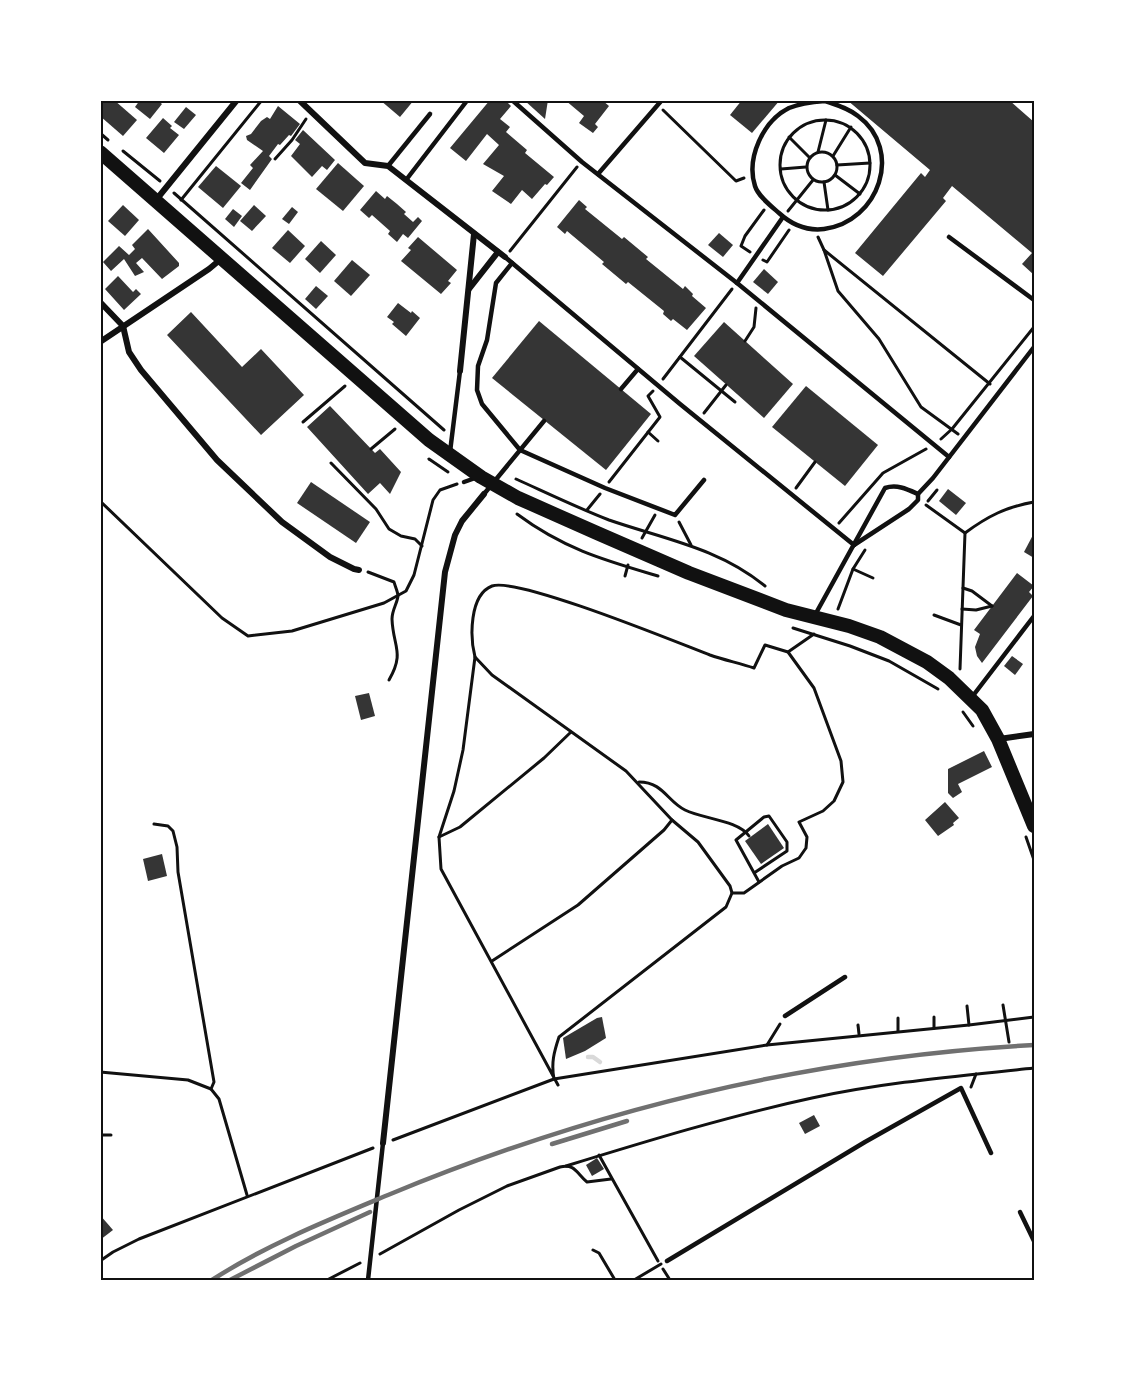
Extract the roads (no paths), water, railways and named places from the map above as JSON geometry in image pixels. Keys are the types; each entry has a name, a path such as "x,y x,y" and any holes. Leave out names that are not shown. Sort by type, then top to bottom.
{"main road":[{"path":"100,152 429,440 449,455 492,477 518,498 689,573 786,610 880,637 949,678 982,710 998,740 1029,829"}],"street":[{"path":"155,200 237,100"},
{"path":"299,100 365,163 388,166 505,257"},
{"path":"460,371 474,234"},
{"path":"468,291 498,252"},
{"path":"100,342 209,269 221,258"},
{"path":"100,302 123,326 129,352 141,370 217,460 282,522 330,557 358,570"},
{"path":"383,1143 445,572 455,535 462,521 484,494"},
{"path":"998,740 1035,734"}],"lane":[{"path":"512,100 582,162 737,283 949,457"},
{"path":"825,101 843,106 860,117 872,132 880,150 882,170 878,189 868,206 853,219 835,227 815,230 796,226 783,217 756,188 753,174 755,154 761,136 772,120 788,109 806,102 825,101"},
{"path":"406,180 466,102"},
{"path":"598,174 660,103"},
{"path":"388,166 430,114"},
{"path":"737,283 783,217"},
{"path":"949,237 1035,300"},
{"path":"505,257 699,420 854,545"},
{"path":"512,263 496,283 487,340 478,366 477,390 482,404 520,450 604,488 675,515 704,480"},
{"path":"854,545 909,510 1035,347"},
{"path":"621,389 638,369"},
{"path":"449,455 453,439 460,371"},
{"path":"484,494 492,477 520,450 544,421"},
{"path":"464,482 492,477"},
{"path":"814,617 885,488 892,486 907,489 918,497"},
{"path":"970,698 1035,616"},
{"path":"785,1016 845,977"},
{"path":"667,1261 865,1142 960,1088 991,1153"},
{"path":"368,1281 383,1143"},
{"path":"1020,1212 1035,1241"}],"waterway":[{"path":"588,1057 593,1057 600,1062"}],"railway":[{"path":"212,1280 276,1244 388,1195 544,1137 624,1113 786,1075 951,1051 1034,1045"},
{"path":"552,1144 627,1121"},
{"path":"230,1280 370,1212"}]}
